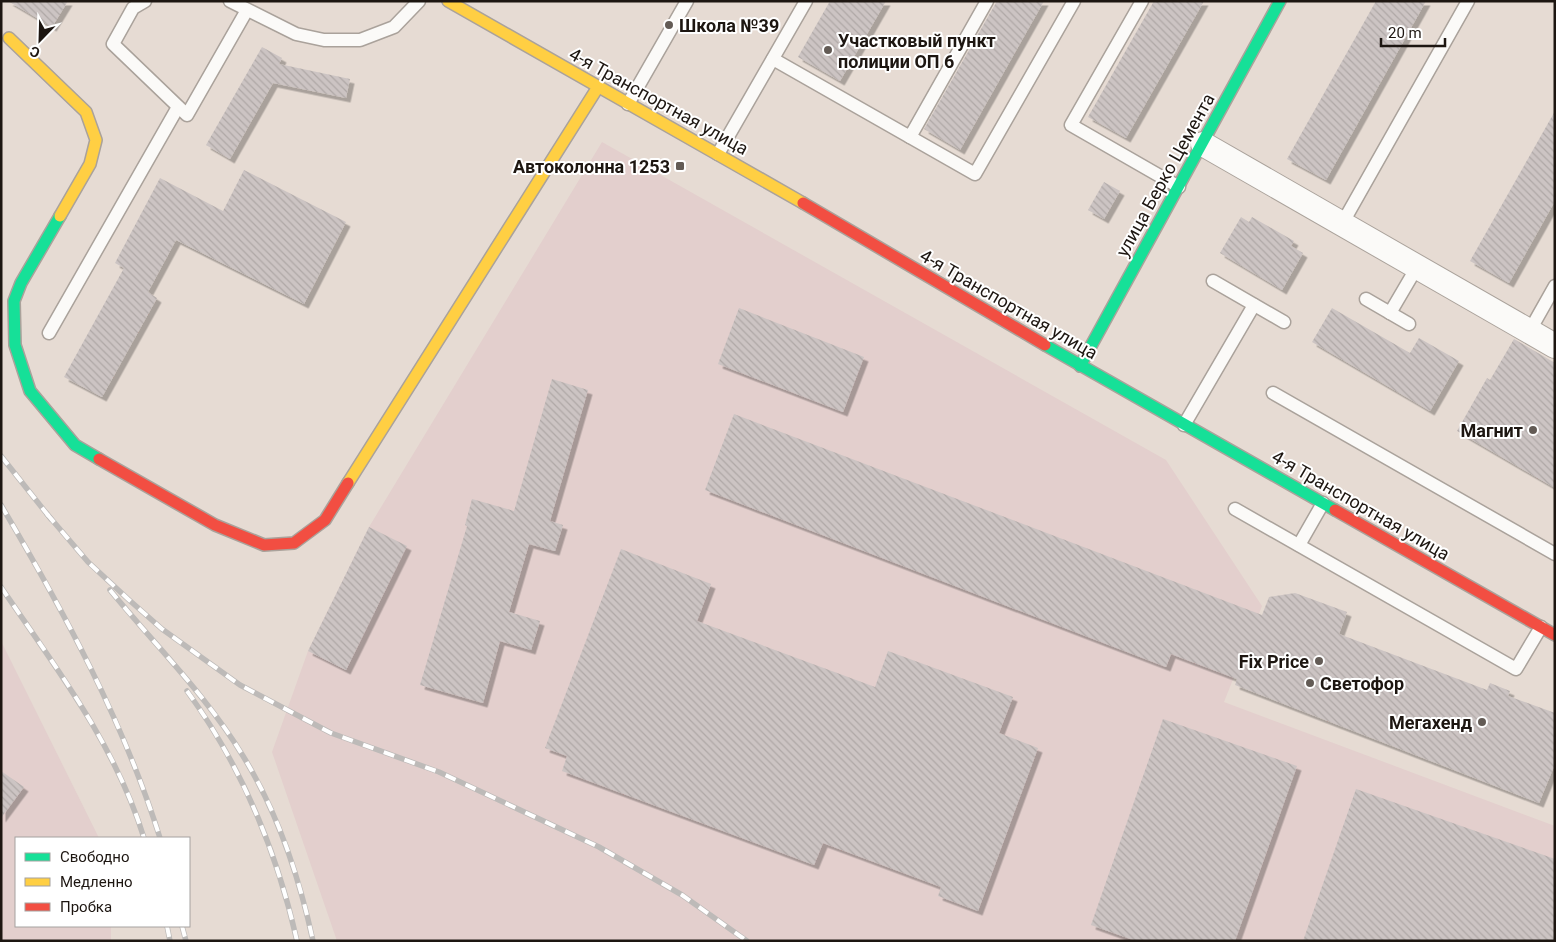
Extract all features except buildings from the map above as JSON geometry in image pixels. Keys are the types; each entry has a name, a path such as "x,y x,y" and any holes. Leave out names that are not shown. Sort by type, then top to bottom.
{"main road":[{"name":"4-я Транспортная улица","path":"448,1 718,154 1080,366 1555,635"},
{"name":"улица Берко Цемента","path":"1080,366 1280,1"},
{"path":"9,38 86,112 96,140 90,164 20,283 14,301 15,345 30,391 76,445 214,525 264,545 294,542 325,520 598,87"}],"street":[{"path":"1203,144 1555,346"}],"lane":[{"path":"145,1 133,8 113,44 187,115 247,10"},
{"path":"230,1 296,34 324,40 360,40 394,27 419,1"},
{"path":"628,104 687,1"},
{"path":"718,154 806,1"},
{"path":"910,137 987,1"},
{"path":"773,59 975,174 1074,1"},
{"path":"1142,1 1071,125 1179,187"},
{"path":"1342,224 1468,1"},
{"path":"49,333 178,107"},
{"path":"1390,314 1417,267"},
{"path":"1213,281 1284,322"},
{"path":"1529,332 1555,286"},
{"path":"1366,299 1409,324"},
{"path":"1184,425 1254,305"},
{"path":"1273,393 1555,554"},
{"path":"1299,545 1323,503"},
{"path":"1235,509 1516,669 1541,627"}],"shaded area":[{"path":"602,142 1166,460 1262,606 1224,702 1555,826 1555,941 337,941 272,752 308,651 369,527"},
{"path":"1,641 99,837 15,837 15,927 111,927 111,941 1,941"}],"railway":[{"path":"1,456 51,519"},
{"path":"1,505 90,667 128,751 160,837"},
{"path":"47,514 88,562 128,599 162,629 240,685 331,733 439,772 599,847 682,895 747,941"},
{"path":"1,587 63,677 101,739 132,804 144,837"},
{"path":"110,590 197,692 243,756 277,822 294,869 313,941"},
{"path":"187,691 224,749 255,810 279,875 297,941"},
{"path":"167,927 170,941"},
{"path":"182,927 186,941"}],"traffic: fast":[{"path":"1080,366 1280,1"},
{"path":"60,216 21,283 14,301 15,345 30,391 75,445 99,459"},
{"path":"1045,345 1335,510"}],"traffic: slow":[{"path":"448,1 803,203"},
{"path":"9,38 86,112 96,140 90,164 60,216"},
{"path":"348,483 598,87"}],"traffic: jam":[{"path":"803,203 1045,345"},
{"path":"99,459 215,525 264,545 294,543 325,520 348,483"},
{"path":"1335,510 1555,635"}],"place":[{"name":"Школа №39","path":"669,25"},
{"name":"Участковый пункт полиции ОП 6","path":"828,50"},
{"name":"Автоколонна 1253","path":"680,166"},
{"name":"Магнит","path":"1533,430"},
{"name":"Fix Price","path":"1319,661"},
{"name":"Светофор","path":"1310,683"},
{"name":"Мегахенд","path":"1482,722"}]}
